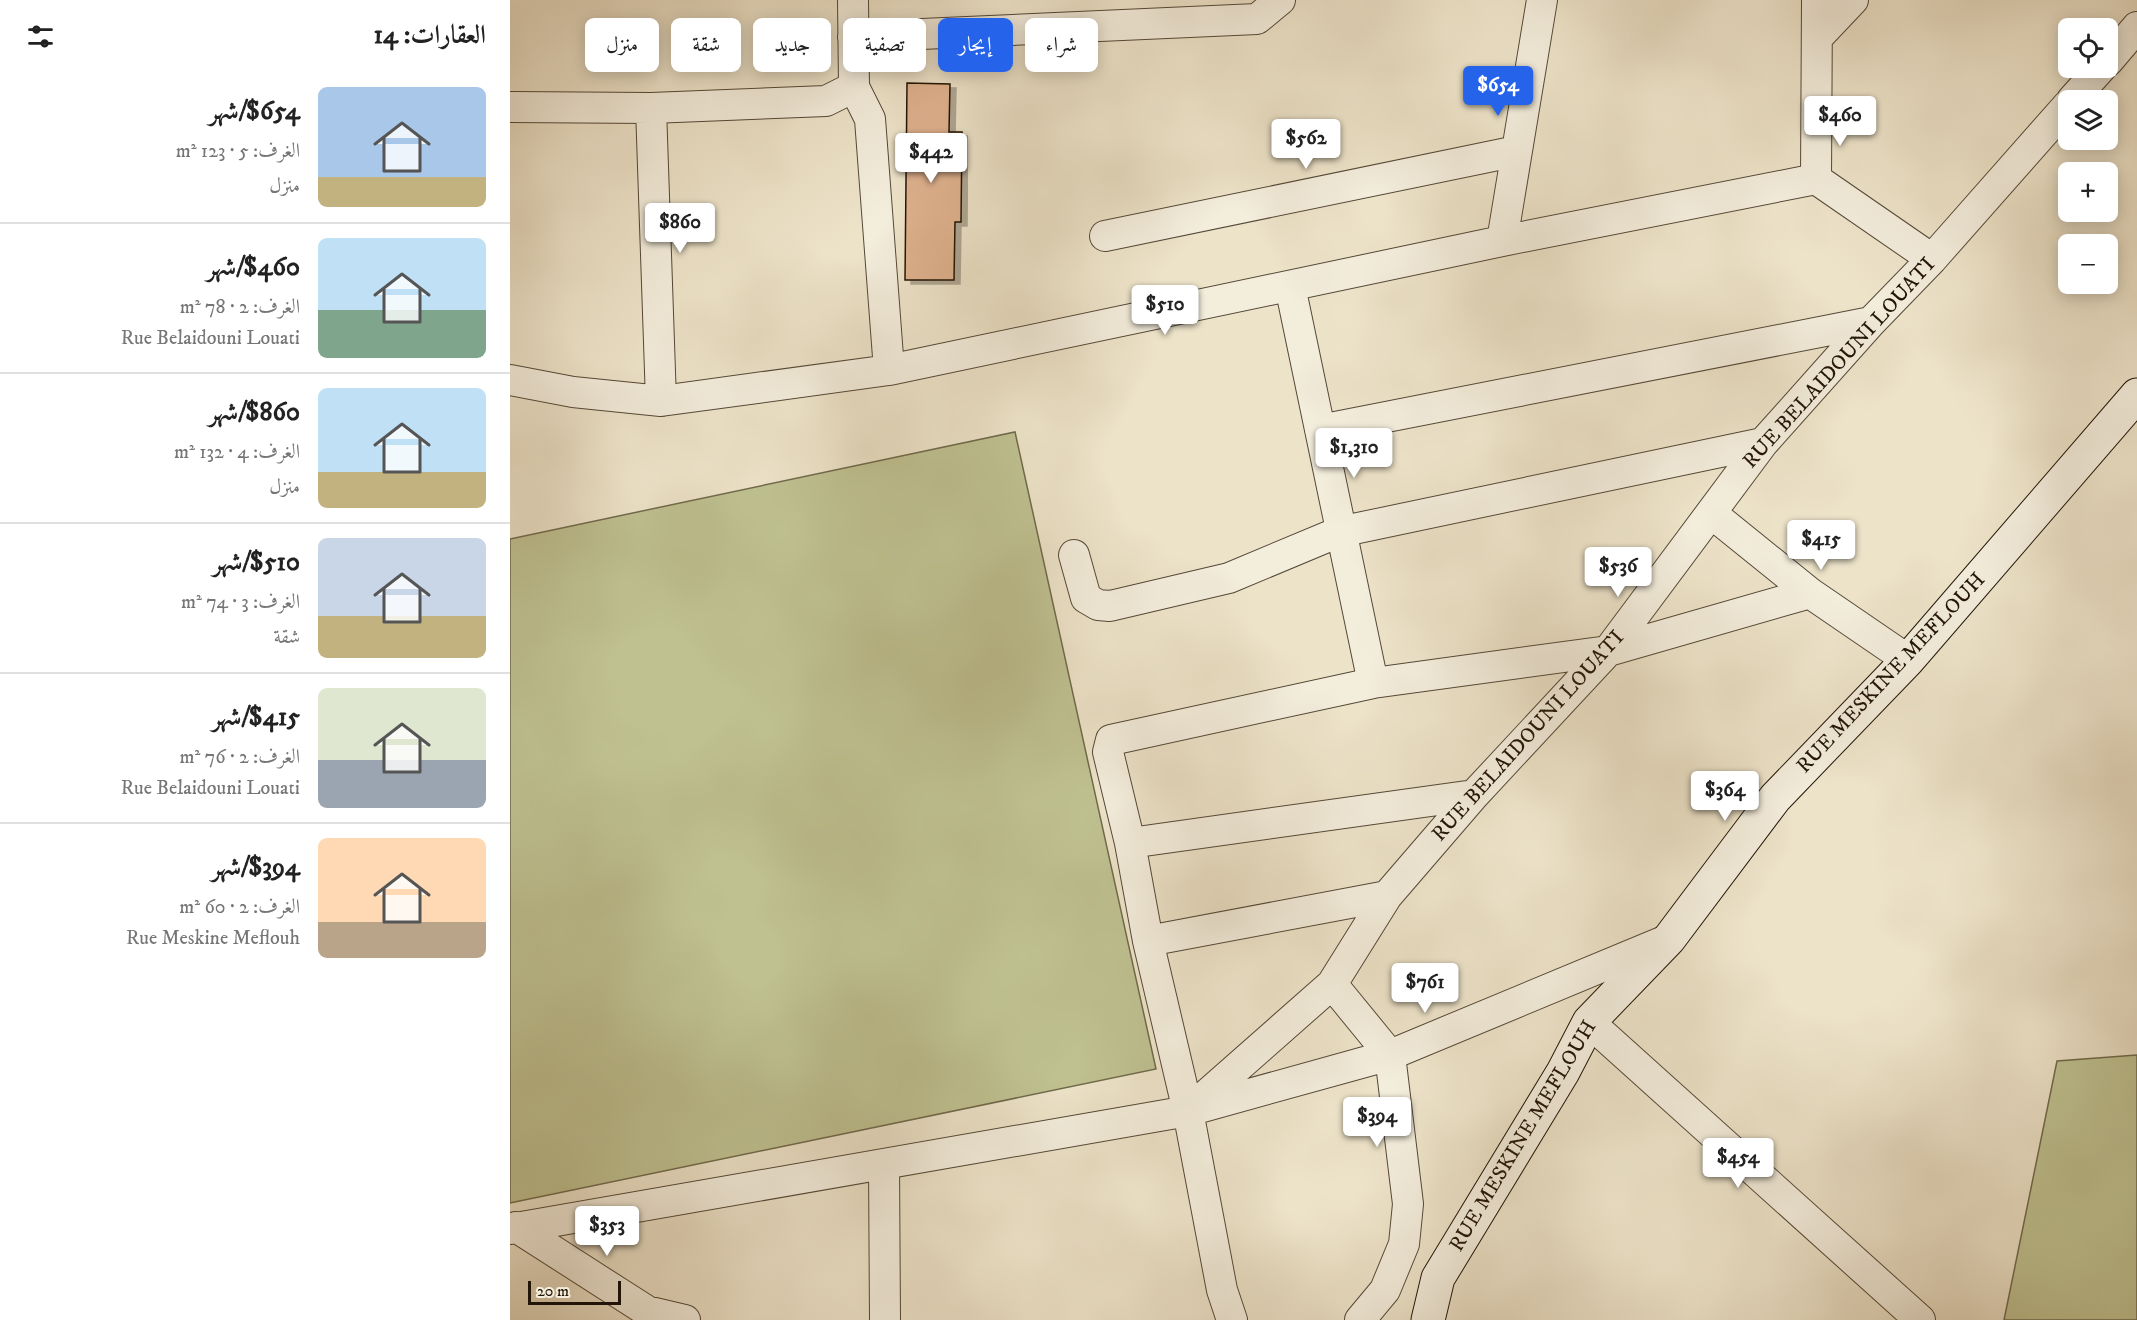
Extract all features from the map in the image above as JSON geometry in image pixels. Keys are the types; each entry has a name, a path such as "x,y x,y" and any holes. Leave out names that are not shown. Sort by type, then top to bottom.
{"main road":[{"name":"RUE MESKINE MEFLOUH","path":"1428,1320 1438,1278 1563,1071 1589,1022 1669,939 1775,798 1908,660 2137,396"}],"street":[{"path":"853,0 853,18"},
{"path":"926,34 1257,19 1280,0"},
{"path":"1502,241 1542,0"},
{"path":"1816,179 1817,0"},
{"path":"1818,38 1853,0"},
{"path":"2118,49 2137,27"},
{"path":"854,72 854,87 870,119 889,370"},
{"path":"2081,90 2092,78"},
{"path":"510,107 651,108 826,101 854,87"},
{"path":"651,108 661,401"},
{"name":"RUE BELAIDOUNI LOUATI","path":"1188,1111 1332,984 1387,896 1474,795 1608,651 1762,443 1871,322 1932,259 2058,116"},
{"path":"1105,236 1517,151"},
{"path":"510,380 573,392 661,401 889,370 1502,241 1816,179 1932,259"},
{"path":"1290,286 1373,683"},
{"path":"1320,430 1871,322"},
{"path":"1074,555 1086,598 1098,605 1110,606 1229,578 1340,532 1762,443"},
{"path":"1711,513 1810,592 1908,660"},
{"path":"1232,1320 1222,1290 1188,1111 1148,941 1130,843 1108,753 1111,740 1373,683 1608,651 1810,592"},
{"path":"1130,843 1474,795"},
{"path":"1148,941 1387,896"},
{"path":"513,1228 1188,1111 1390,1055 1669,939"},
{"path":"1332,984 1390,1055 1408,1204 1404,1244 1385,1290 1360,1320"},
{"path":"1589,1022 1920,1320"},
{"path":"884,1164 885,1320"},
{"path":"513,1228 646,1316 685,1320"}],"green space":[{"path":"1015,432 1156,1069 510,1203 510,539"},
{"path":"2137,1055 2137,1320 2004,1320 2057,1061"}],"building":[{"path":"907,83 950,84 949,132 962,132 961,222 955,222 954,280 905,280"}]}
